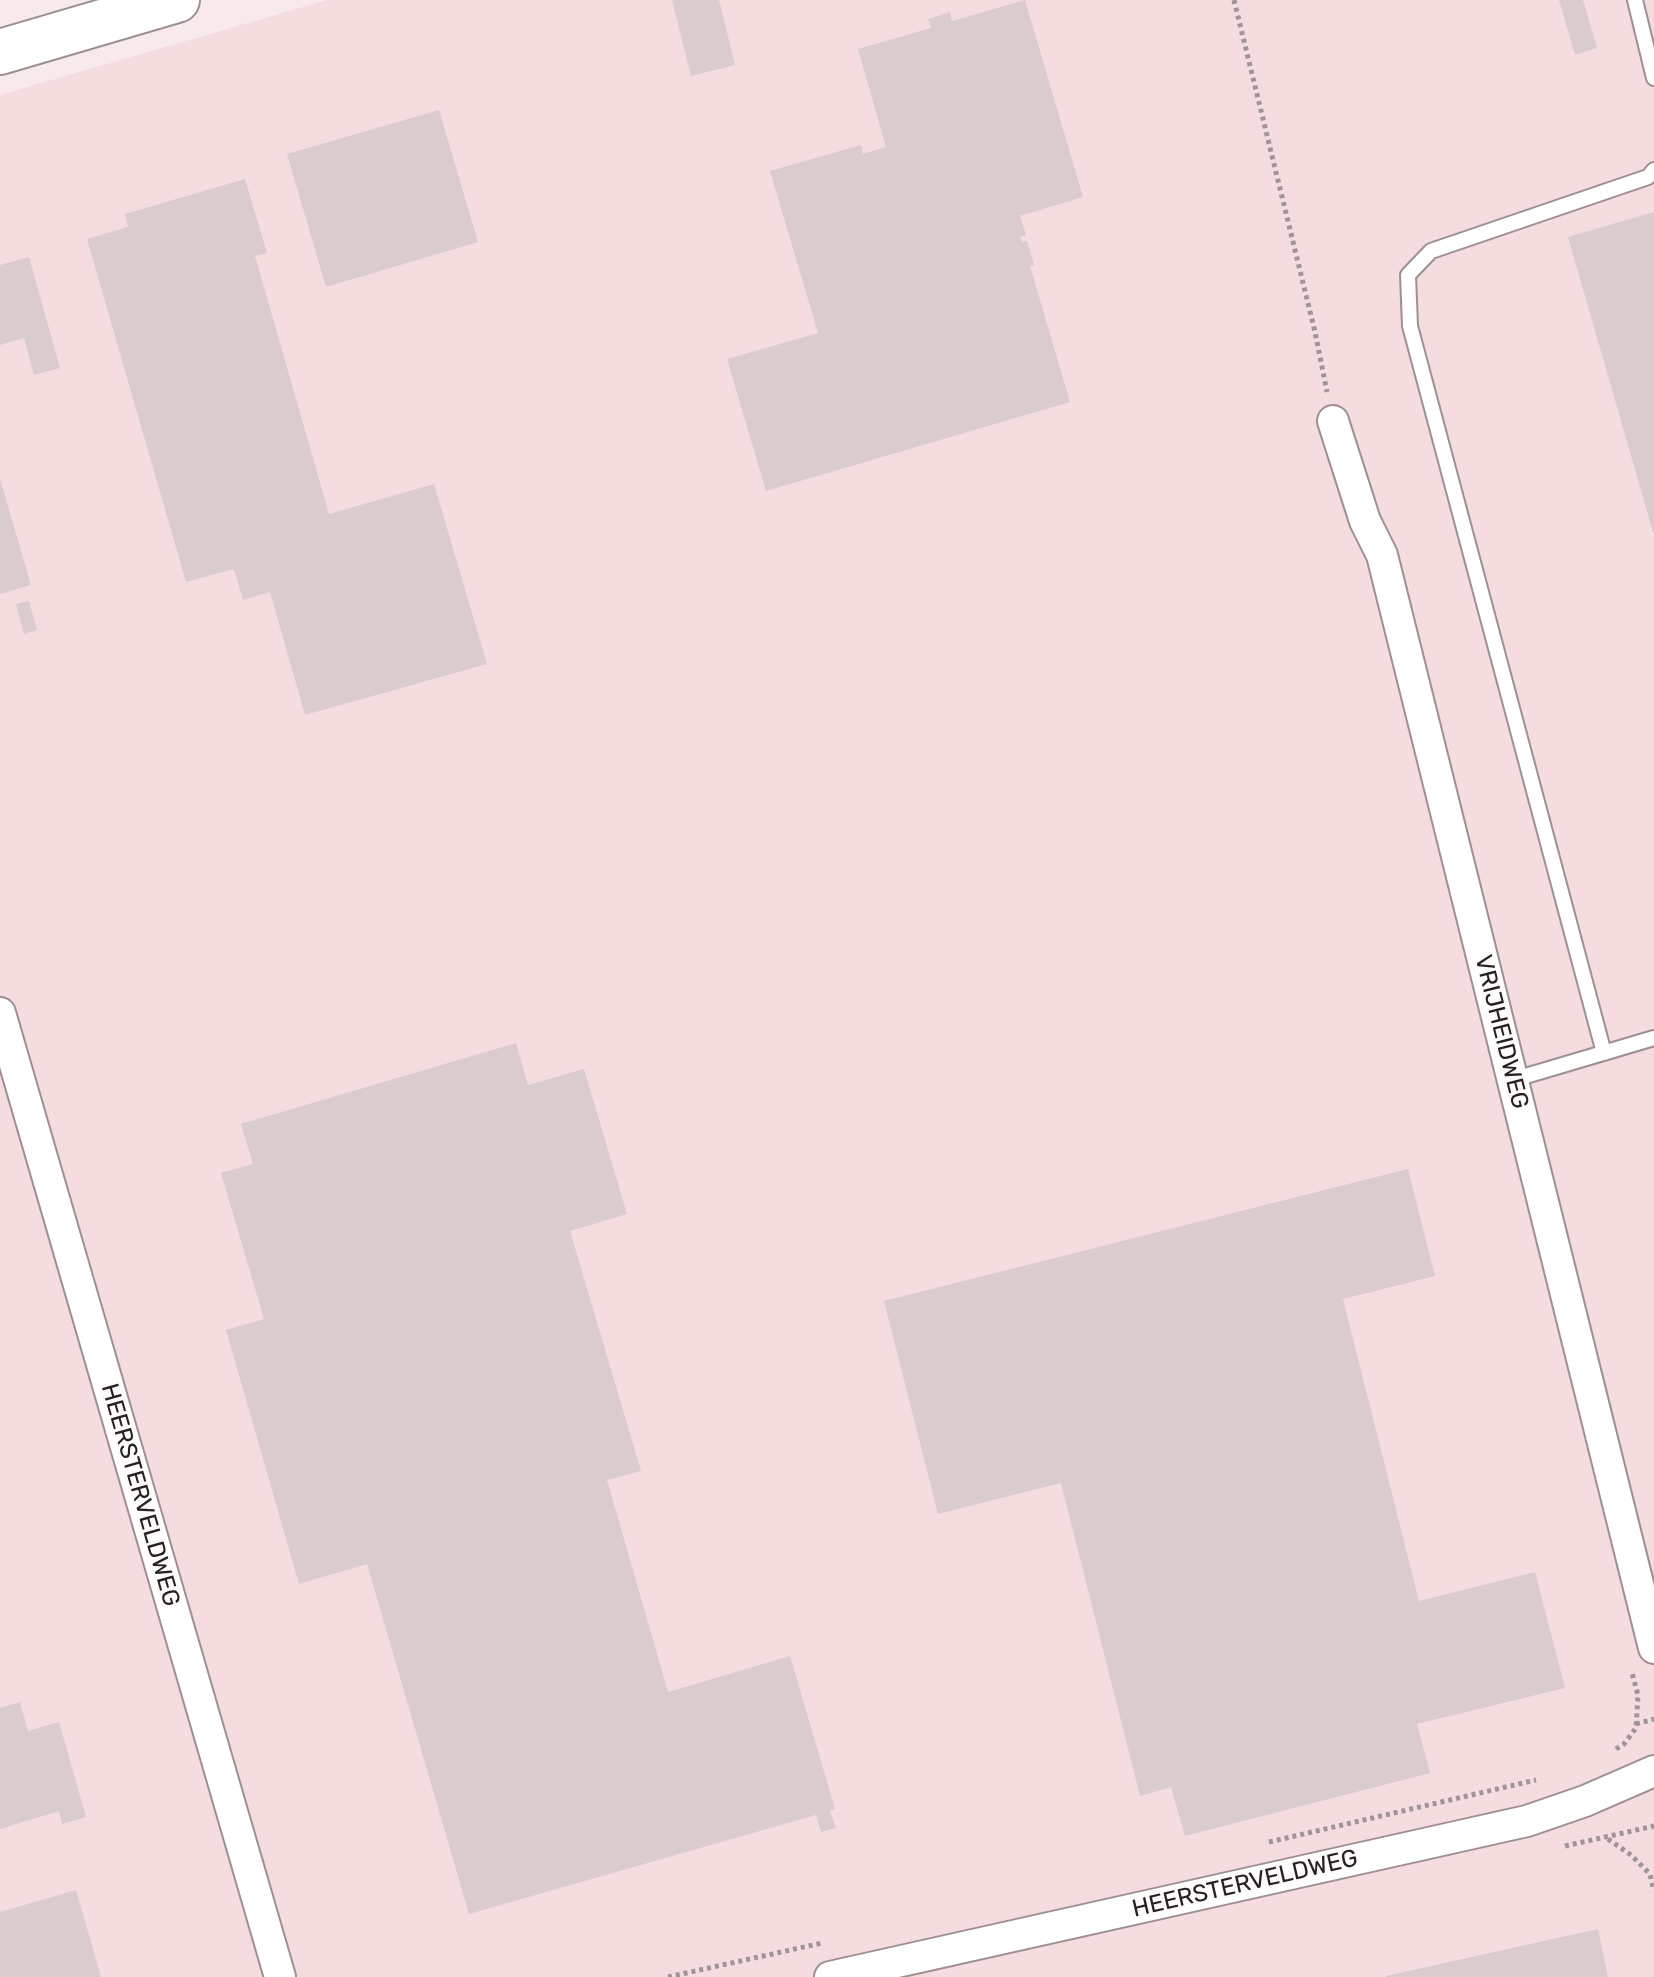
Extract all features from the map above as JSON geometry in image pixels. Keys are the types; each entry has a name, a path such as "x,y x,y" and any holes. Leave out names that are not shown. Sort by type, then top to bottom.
{"main road":[{"path":"0,52 177,0"}],"street":[{"name":"VRIJHEIDWEG","path":"1333,421 1365,521 1382,555 1512,1080 1642,1656"},
{"name":"HEERSTERVELDWEG","path":"0,1013 280,1977"},
{"name":"HEERSTERVELDWEG","path":"830,1977 1527,1821 1585,1801 1654,1771"}],"lane":[{"path":"1635,0 1654,78"},
{"path":"1604,1053 1410,326 1408,275 1431,251 1648,177 1654,170"},
{"path":"1512,1080 1654,1038"}],"path":[{"path":"1234,0 1315,332 1333,421"},
{"path":"1614,1751 1624,1744 1636,1724 1642,1656"},
{"path":"1636,1724 1654,1719"},
{"path":"1254,1845 1539,1780"},
{"path":"1587,1841 1654,1826"},
{"path":"1608,1838 1650,1874 1654,1891"},
{"path":"668,1977 835,1940"}],"shaded area":[{"path":"327,0 1654,0 1654,1977 0,1977 0,95"}],"building":[{"path":"672,0 719,0 735,65 691,76"},
{"path":"1025,0 1083,197 1020,216 1026,235 1020,237 1022,242 1027,241 1034,265 1030,266 1070,402 766,491 727,359 818,333 770,171 861,145 863,154 886,147 858,49 931,28 928,19 950,12 952,21"},
{"path":"1559,0 1583,0 1597,48 1575,55"},
{"path":"439,110 478,242 326,287 287,154"},
{"path":"245,179 267,253 255,256 329,514 434,484 487,664 305,715 270,592 243,600 234,569 186,582 87,239 128,227 125,214"},
{"path":"1654,212 1654,532 1653,532 1568,237"},
{"path":"29,257 60,368 34,375 24,338 0,345 0,265"},
{"path":"0,479 31,585 0,594"},
{"path":"29,601 37,630 24,634 16,604"},
{"path":"516,1043 528,1085 584,1069 627,1214 570,1231 641,1471 607,1480 668,1692 790,1656 835,1809 830,1811 836,1828 821,1832 816,1815 469,1914 367,1564 299,1584 226,1330 264,1319 221,1173 253,1164 241,1124"},
{"path":"1408,1169 1435,1276 1343,1299 1419,1601 1535,1572 1565,1688 1417,1724 1430,1773 1185,1836 1171,1787 1140,1796 1061,1483 938,1514 884,1301"},
{"path":"20,1702 28,1731 59,1722 86,1817 62,1824 59,1811 0,1829 0,1708"},
{"path":"76,1890 101,1977 0,1977 0,1912"},
{"path":"1598,1929 1608,1977 1386,1977 1386,1976"}]}
